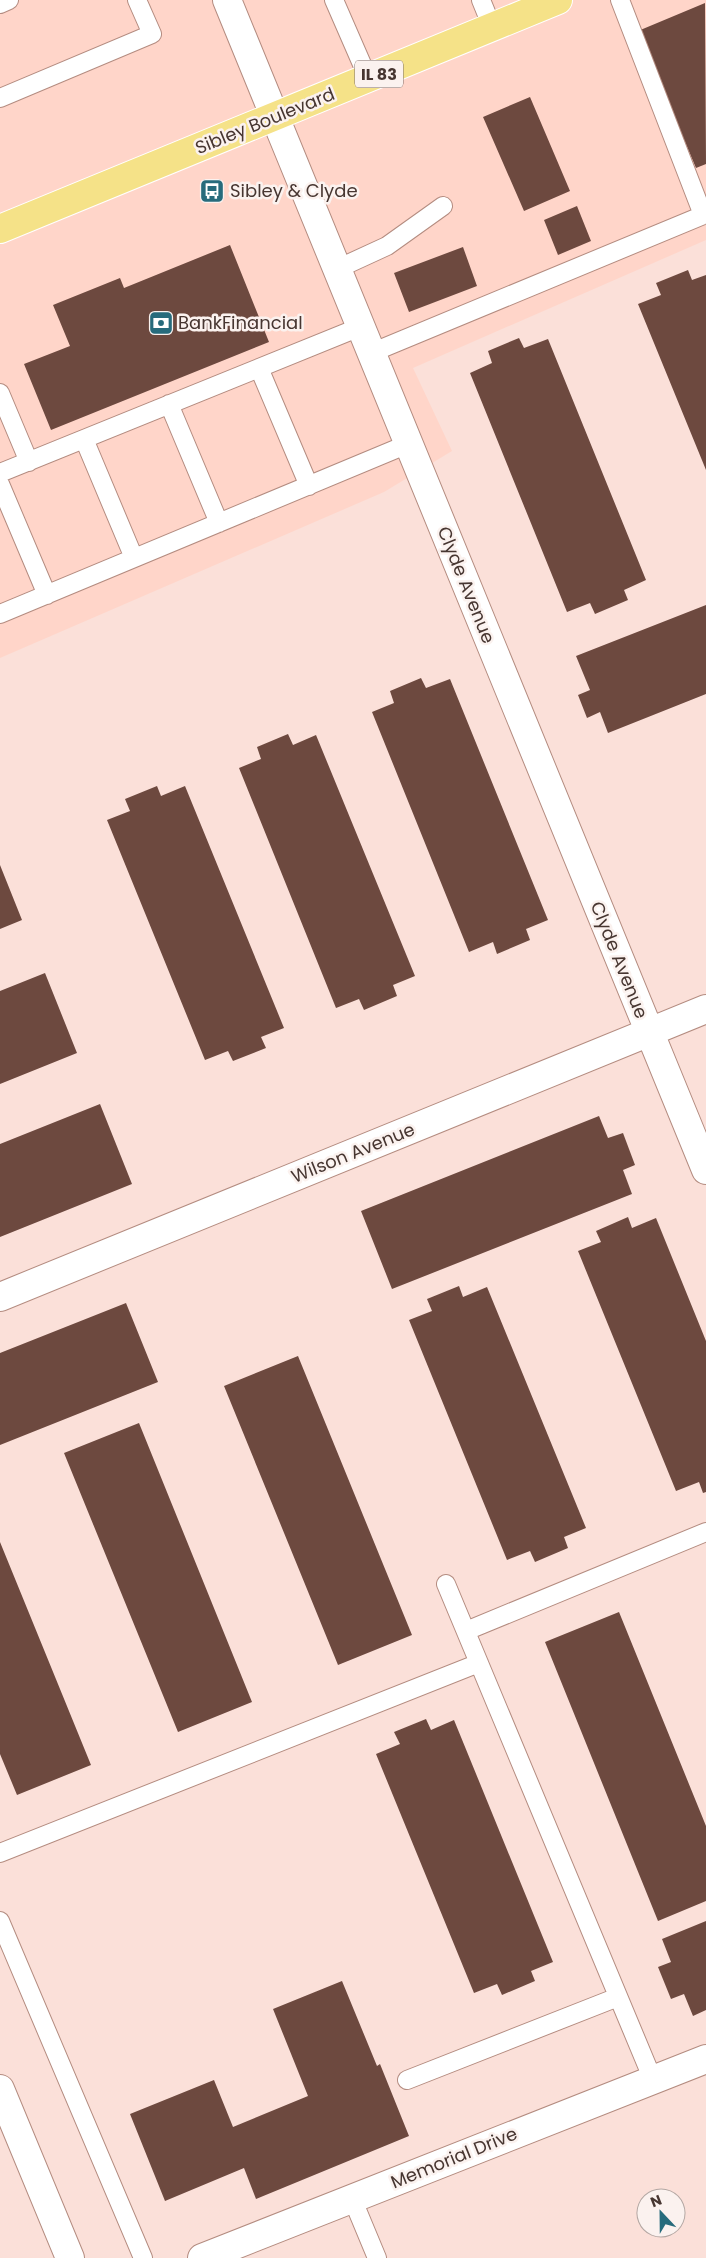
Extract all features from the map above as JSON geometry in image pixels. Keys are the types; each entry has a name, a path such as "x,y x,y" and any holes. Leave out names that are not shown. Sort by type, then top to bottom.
{"main road":[{"name":"Sibley Boulevard","path":"0,229 558,0"}],"street":[{"name":"Clyde Avenue","path":"227,0 706,1170"},
{"name":"Wilson Avenue","path":"0,1296 706,1009"},
{"name":"Memorial Drive","path":"202,2258 706,2059"},
{"path":"0,2089 70,2258"}],"lane":[{"path":"0,4 9,0"},
{"path":"0,98 152,34 137,0"},
{"path":"334,0 368,78"},
{"path":"481,0 492,27"},
{"path":"371,353 705,215 620,0"},
{"path":"337,270 387,246 443,206"},
{"path":"0,473 360,327"},
{"path":"259,368 308,486"},
{"path":"0,393 29,462"},
{"path":"170,404 219,523"},
{"path":"84,439 134,558"},
{"path":"0,614 408,444"},
{"path":"0,484 46,595"},
{"path":"466,1632 706,1532"},
{"path":"446,1584 653,2080"},
{"path":"0,1853 479,1663"},
{"path":"0,1921 142,2258"},
{"path":"407,2080 618,1997"},
{"path":"352,2198 377,2258"}],"shaded area":[{"path":"0,0 706,0 706,240 413,368 452,451 384,492 0,658"}],"building":[{"path":"705,3 706,164 696,168 638,31"},
{"path":"530,97 570,191 524,211 483,117"},
{"path":"577,206 591,241 558,255 544,220"},
{"name":"BankFinancial","path":"230,245 269,342 51,430 24,364 70,346 53,305 120,278 124,288"},
{"path":"463,247 477,286 409,312 394,273"},
{"path":"688,270 692,280 706,275 706,470 638,304 661,295 656,283"},
{"path":"519,338 524,348 548,339 646,580 624,590 628,600 595,614 590,603 567,612 470,373 492,363 488,351"},
{"path":"706,605 706,694 608,733 600,712 587,718 578,695 590,690 576,656"},
{"path":"421,678 426,688 450,679 548,920 526,929 530,940 497,954 493,942 469,952 372,712 394,703 390,691"},
{"path":"288,734 293,745 316,735 415,976 393,985 397,996 364,1010 359,999 336,1008 239,768 261,759 257,747"},
{"path":"157,786 161,796 185,786 284,1028 261,1037 266,1048 233,1061 228,1051 205,1060 107,820 130,811 125,799"},
{"path":"0,865 22,920 0,929"},
{"path":"45,973 77,1053 0,1084 0,991"},
{"path":"100,1104 132,1184 0,1237 0,1144"},
{"path":"599,1116 608,1138 623,1133 635,1165 623,1170 632,1194 392,1289 361,1211"},
{"path":"628,1217 632,1228 656,1218 706,1341 706,1492 703,1493 699,1482 676,1491 578,1251 601,1242 596,1231"},
{"path":"459,1286 463,1297 487,1287 586,1528 564,1537 568,1548 535,1562 530,1551 507,1560 409,1320 432,1311 427,1299"},
{"path":"126,1303 158,1382 0,1445 0,1353"},
{"path":"298,1356 412,1635 338,1665 224,1386"},
{"path":"139,1423 252,1702 178,1732 64,1453"},
{"path":"0,1542 91,1765 17,1795 0,1754"},
{"path":"619,1612 706,1826 706,1901 658,1921 545,1642"},
{"path":"426,1719 431,1730 454,1720 553,1962 531,1971 535,1981 502,1995 497,1984 474,1993 376,1754 400,1744 394,1732"},
{"path":"706,1921 706,2010 693,2016 684,1994 671,1999 658,1967 671,1962 662,1939"},
{"path":"342,1981 377,2066 380,2064 409,2136 256,2199 244,2168 165,2201 130,2114 214,2080 233,2127 308,2096 273,2009"}],"place":[{"name":"Sibley & Clyde","path":"212,191"},
{"name":"BankFinancial","path":"161,323"}]}
